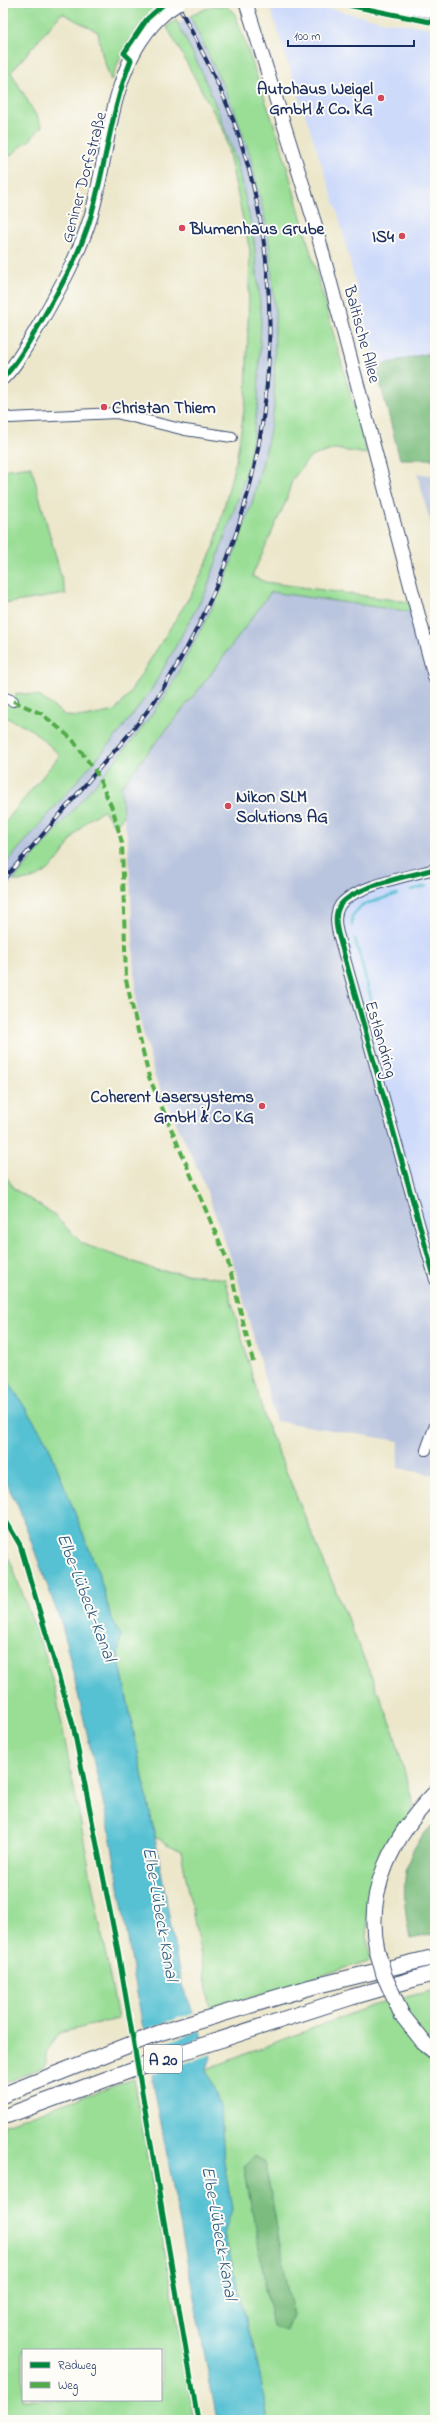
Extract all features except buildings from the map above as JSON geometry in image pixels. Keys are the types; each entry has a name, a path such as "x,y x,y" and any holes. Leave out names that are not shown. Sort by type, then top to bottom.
{"highway":[{"path":"435,1793 404,1830 386,1862 375,1904 374,1936 384,1975 402,2014 425,2044 435,2052"},
{"name":"A 20","path":"3,2095 159,2034 262,2001 335,1980 435,1957"},
{"name":"A 20","path":"3,2117 59,2096 267,2024 435,1973"}],"main road":[{"name":"Geniner Dorfstraße","path":"3,378 21,355 75,261 91,215 122,81 141,39 154,22 179,3"},
{"name":"Baltische Allee","path":"246,3 315,224 435,678"}],"street":[{"path":"375,3 435,13"},
{"path":"3,415 10,418 116,413 185,430 232,437"},
{"name":"Estlandring","path":"435,869 359,891 347,897 339,906 336,918 339,937 435,1280"},
{"path":"426,1450 435,1424"}],"shaded area":[{"path":"274,3 306,3 386,22 435,28 435,359 433,352 376,366 339,217 270,8"},
{"path":"190,16 234,109 250,156 268,232 275,313 274,407 266,450 252,503 222,589 166,695 135,737 3,892 3,867 118,734 152,689 206,591 242,487 261,315 253,232 237,164 221,118 201,70 178,24"},
{"path":"417,473 435,476 435,540"},
{"path":"271,592 412,612 435,698 435,869 359,891 336,918 435,1280 435,1475 398,1468 399,1441 276,1421 236,1272 202,1178 155,1077 137,1009 128,841 121,799 121,787 207,679"},
{"path":"435,869 435,1280 339,937 339,906 347,897"}],"green space":[{"path":"3,3 160,3 143,21 130,39 120,58 111,81 102,54 98,32 62,13 11,72 42,126 31,139 3,161"},
{"path":"212,6 226,6 235,14 280,142 367,454 335,449 310,457 292,480 286,501 252,576 265,582 409,602 412,612 271,592 207,679 121,786 123,817 115,826 104,811 90,819 80,829 54,864 44,873 31,879 13,881 135,737 166,695 222,589 252,503 266,450 274,407 275,313 268,232 250,156 234,109 190,16"},
{"path":"176,20 201,70 221,118 237,164 253,232 261,315 258,402 250,457 242,487 206,591 152,689 118,734 3,867 3,825 60,755 32,730 3,716 3,702 12,705 17,693 39,696 66,716 85,717 115,711 127,697 192,593 214,547 237,456 246,397 250,251 224,131 167,27"},
{"path":"434,352 435,459 400,459 376,366"},
{"path":"31,466 66,594 9,603 3,601 3,470"},
{"path":"3,1171 14,1189 53,1214 83,1244 156,1270 225,1279 266,1423 392,1726 414,1807 368,1916 367,1940 371,1960 211,2010 181,1851 155,1837 118,1654 121,1636 111,1618 100,1577 47,1442 3,1373"},
{"path":"3,1541 46,1658 56,1694 118,2019 59,2033 46,2053 46,2063 43,2067 3,2084"},
{"path":"435,1823 435,1934 410,1939 404,1891 408,1862 414,1849 423,1836"},
{"path":"435,1990 435,2420 268,2420 258,2366 224,2234 232,2209 207,2069 371,2006"},
{"path":"134,2079 195,2420 3,2420 3,2125"},
{"path":"255,2156 265,2162 293,2315 287,2331 273,2327 244,2166"}],"water":[{"name":"Elbe-Lübeck-Kanal","path":"3,1373 47,1442 100,1577 111,1618 121,1636 118,1654 155,1837 181,1983 211,2057 207,2069 221,2109 224,2162 232,2209 224,2234 258,2366 268,2420 217,2420 142,2022 109,1828 62,1625 18,1506 3,1477"}],"pier":[{"path":"195,2012 202,2030 145,2050 142,2031"},
{"path":"205,2037 212,2054 150,2075 147,2057"}],"waterway":[{"path":"411,890 427,886"},
{"path":"352,926 352,916 362,905 397,894"},
{"path":"355,939 372,1002"}],"railway":[{"path":"3,880 129,734 160,693 197,628 227,560 249,489 263,416 269,342 267,267 255,194 234,122 214,76 177,3"}],"marked path":[{"path":"13,701 42,714 72,739 96,772 113,810 122,843 126,980 149,1077 228,1262 253,1361"}],"cycle path":[{"path":"3,378 18,359 39,325 81,245 91,216 118,98 131,60 124,53 147,19 165,3"},
{"path":"338,3 435,23"},
{"path":"435,869 398,878 355,893 345,900 337,910 336,914 338,933 435,1280"},
{"path":"3,1516 20,1545 73,1725 118,1951 198,2420"}],"place":[{"name":"Autohaus Weigel GmbH & Co. KG","path":"381,98"},
{"name":"Blumenhaus Grube","path":"182,228"},
{"name":"IS4","path":"402,236"},
{"name":"Christan Thiem","path":"104,407"},
{"name":"Nikon SLM Solutions AG","path":"228,806"},
{"name":"Coherent Lasersystems GmbH & Co KG","path":"262,1106"}]}
